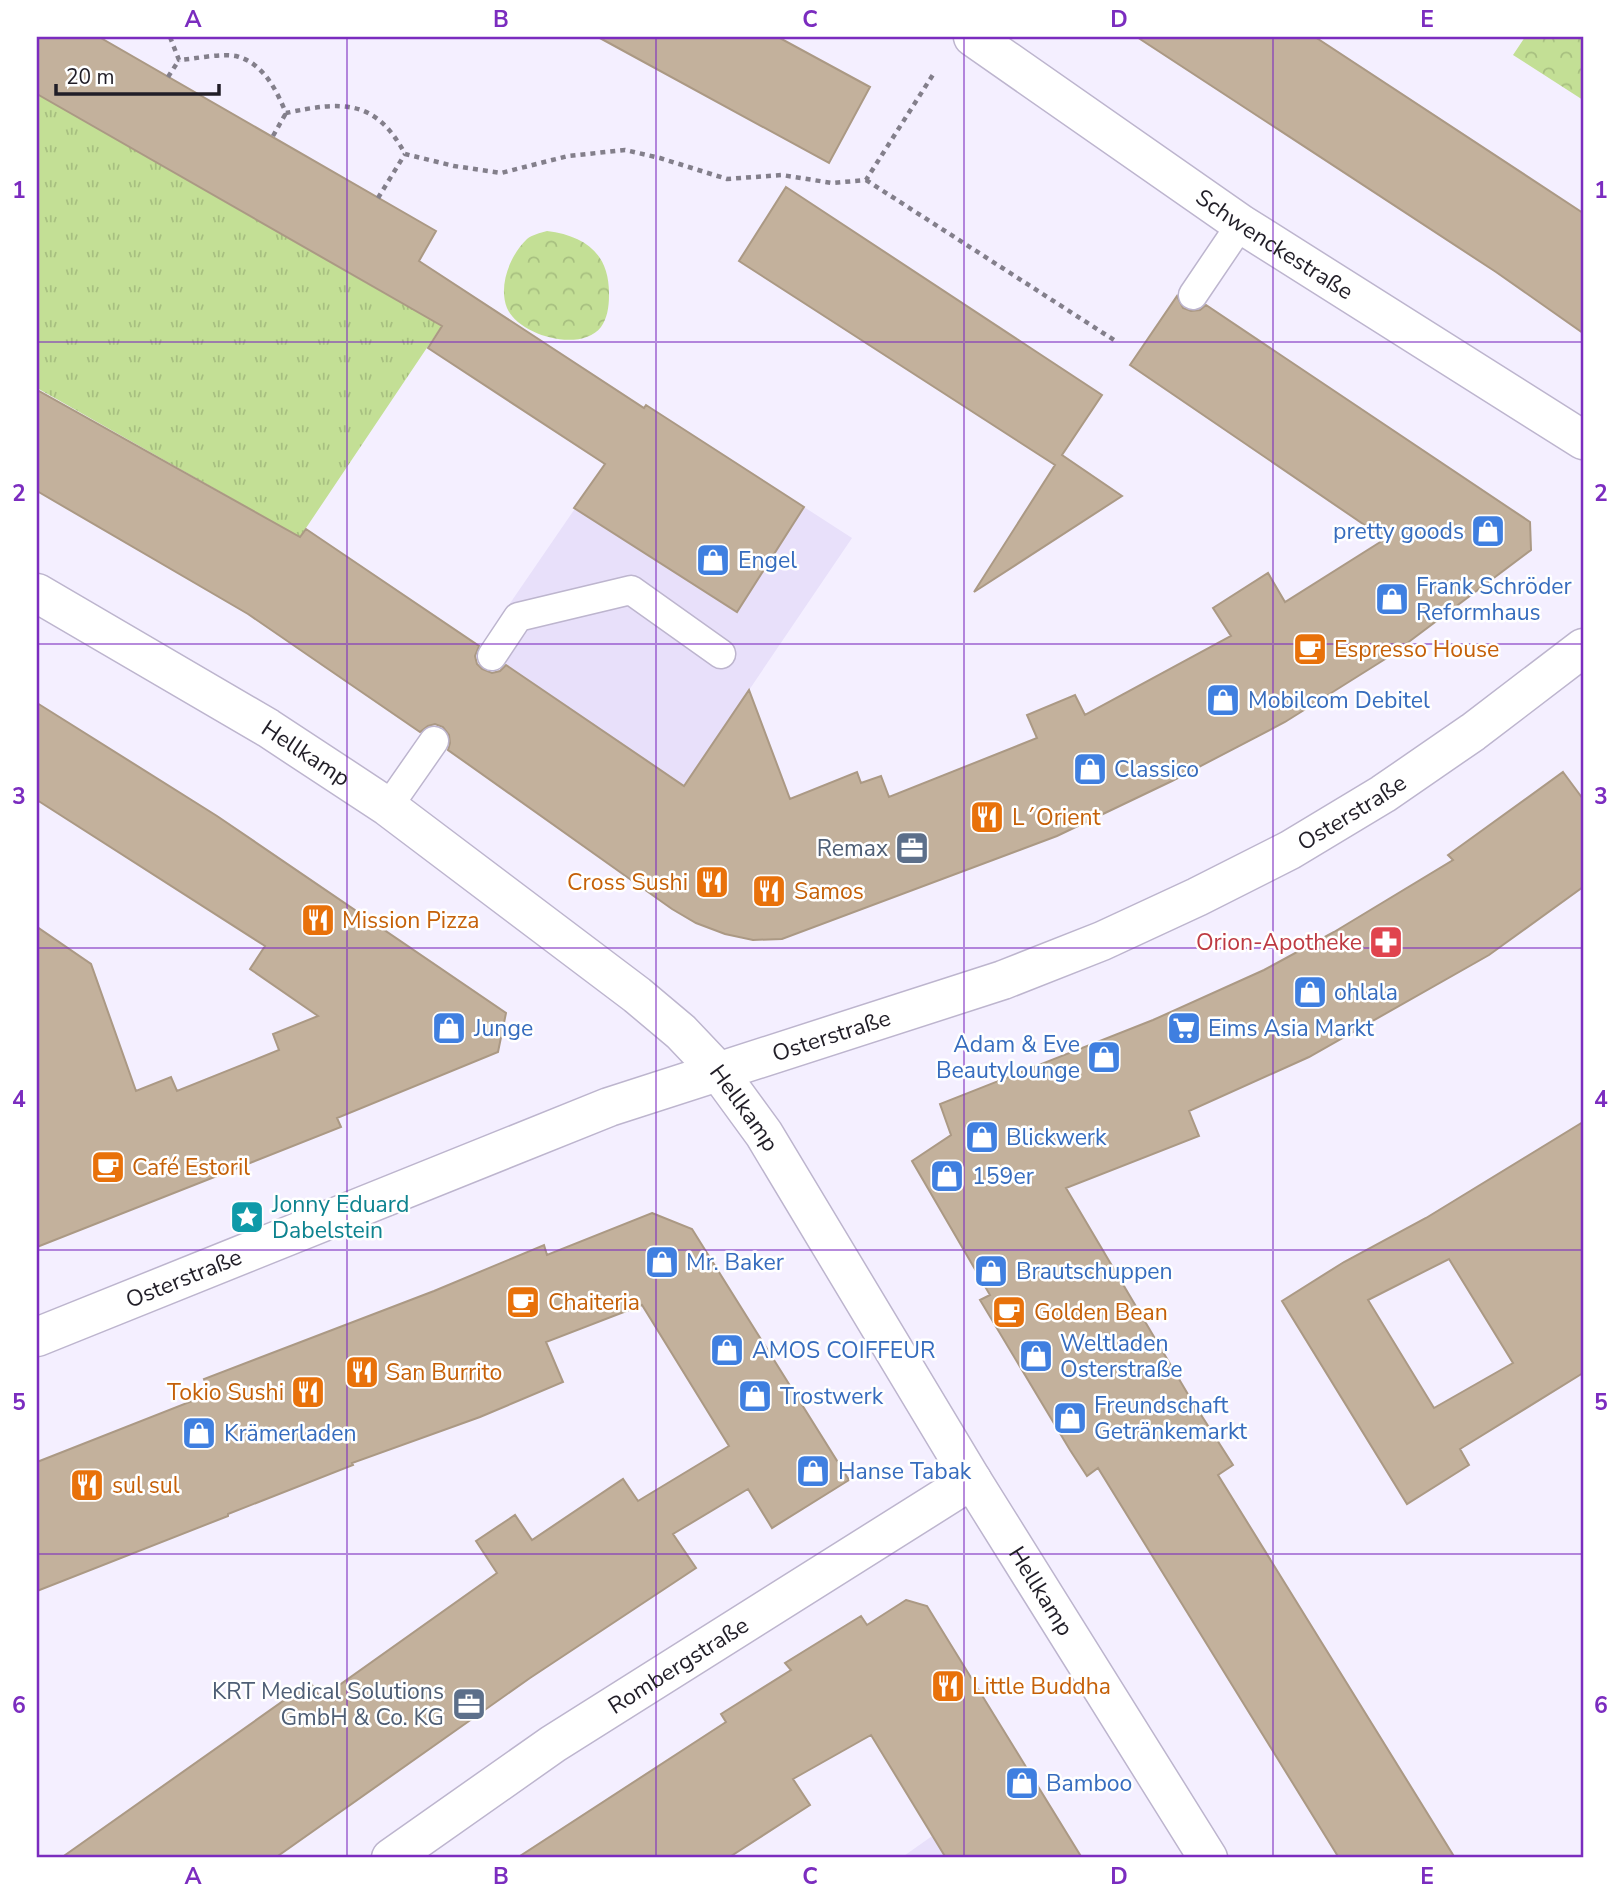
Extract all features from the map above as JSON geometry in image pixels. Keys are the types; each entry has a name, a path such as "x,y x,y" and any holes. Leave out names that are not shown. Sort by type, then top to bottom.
{"street":[{"name":"Schwenckestraße","path":"973,37 1241,224 1583,440"},
{"name":"Hellkamp","path":"37,593 268,728 388,807 637,995 681,1032 718,1071 764,1133 972,1480 1208,1858"},
{"name":"Osterstraße","path":"37,1337 609,1107 1003,980 1102,941 1290,850 1383,794 1473,732 1583,648"},
{"name":"Rombergstraße","path":"391,1858 553,1744 972,1480"}],"lane":[{"path":"1193,295 1241,224"},
{"path":"492,656 518,617 631,590 721,654"},
{"path":"388,807 434,741"}],"path":[{"path":"170,37 179,60"},
{"path":"179,60 235,56 261,69 278,93 286,113"},
{"path":"168,77 179,60"},
{"path":"866,180 934,73"},
{"path":"273,136 286,113 318,106 344,106 372,112 394,132 405,153 454,166 501,173 568,156 625,150 727,179 782,174 832,183 866,180 1114,340"},
{"path":"378,198 405,153"}],"shaded area":[{"path":"646,405 852,538 684,786 480,647"},
{"path":"942,1829 962,1858 901,1858"}],"green space":[{"path":"1525,37 1583,37 1583,100 1513,55"},
{"path":"37,94 396,300 465,291 300,537 37,388"},
{"path":"547,231 573,237 584,243 600,258 605,269 609,296 607,313 601,327 592,335 580,339 551,338 524,326 507,308 505,281 515,253 527,239"}],"building":[{"path":"37,37 99,37 436,231 419,261 644,408 646,405 804,507 737,612 574,508 605,464 428,348 442,326 37,94"},
{"path":"598,37 778,37 870,87 829,163"},
{"path":"1137,37 1315,37 1583,213 1583,333 1496,272"},
{"path":"786,187 1102,395 1062,455 1122,496 974,592 1055,465 739,261"},
{"path":"1177,296 1183,308 1191,311 1200,310 1206,305 1530,522 1531,550 1390,656 1285,722 1172,781 1057,836 782,939 753,940 725,934 696,923 672,909 448,750 449,735 443,727 435,724 420,732 248,614 37,491 37,390 300,537 306,529 479,646 475,656 482,669 492,673 500,671 506,665 684,786 749,690 790,799 857,772 861,783 881,776 889,797 1037,738 1027,715 1075,695 1085,715 1231,636 1213,608 1268,573 1285,602 1385,539 1130,365"},
{"path":"37,703 217,816 506,1013 498,1052 337,1118 341,1127 37,1247 37,927 91,964 136,1091 171,1077 177,1091 279,1050 273,1034 318,1016 250,969 265,946 37,800"},
{"path":"1563,772 1583,799 1583,887 1489,955 1309,1057 1189,1111 1199,1136 1066,1188 1233,1465 1218,1475 1455,1858 1339,1858 1098,1468 1087,1476 1070,1450 980,1300 990,1295 912,1161 951,1135 940,1104 1153,1020 1264,970 1334,932 1453,860 1448,855"},
{"path":"1583,1122 1583,1373 1460,1449 1469,1465 1407,1504 1282,1301 1344,1262 1426,1218","holes":["1449,1259 1513,1363 1434,1408 1368,1300"]},
{"path":"652,1213 692,1229 849,1480 772,1528 748,1489 673,1534 696,1568 530,1678 275,1858 61,1858 310,1682 321,1698 497,1573 476,1541 515,1515 532,1540 623,1479 638,1501 729,1446 642,1305 546,1342 563,1382 480,1417 352,1463 353,1465 228,1516 37,1591 37,1462 210,1394 204,1379 434,1291 544,1245 547,1255"},
{"path":"906,1600 927,1606 1082,1858 946,1858 871,1735 793,1779 810,1805 728,1858 517,1858 726,1722 721,1714 791,1670 785,1663 861,1616 867,1625"}],"place":[{"name":"pretty goods","path":"1488,531"},
{"name":"Engel","path":"713,560"},
{"name":"Frank Schröder Reformhaus","path":"1392,599"},
{"name":"Espresso House","path":"1310,649"},
{"name":"Mobilcom Debitel","path":"1223,700"},
{"name":"Classico","path":"1090,769"},
{"name":"L´Orient","path":"987,817"},
{"name":"Remax","path":"912,848"},
{"name":"Cross Sushi","path":"712,882"},
{"name":"Samos","path":"769,891"},
{"name":"Mission Pizza","path":"318,920"},
{"name":"Orion-Apotheke","path":"1386,942"},
{"name":"ohlala","path":"1310,992"},
{"name":"Junge","path":"449,1028"},
{"name":"Eims Asia Markt","path":"1184,1028"},
{"name":"Adam & Eve Beautylounge","path":"1104,1057"},
{"name":"Blickwerk","path":"982,1137"},
{"name":"Café Estoril","path":"108,1167"},
{"name":"159er","path":"947,1176"},
{"name":"Jonny Eduard Dabelstein","path":"247,1217"},
{"name":"Mr. Baker","path":"662,1262"},
{"name":"Brautschuppen","path":"991,1271"},
{"name":"Chaiteria","path":"523,1302"},
{"name":"Golden Bean","path":"1009,1312"},
{"name":"AMOS COIFFEUR","path":"727,1350"},
{"name":"Weltladen Osterstraße","path":"1036,1356"},
{"name":"San Burrito","path":"362,1372"},
{"name":"Tokio Sushi","path":"308,1392"},
{"name":"Trostwerk","path":"755,1396"},
{"name":"Freundschaft Getränkemarkt","path":"1070,1418"},
{"name":"Krämerladen","path":"199,1433"},
{"name":"Hanse Tabak","path":"813,1471"},
{"name":"sul sul","path":"87,1485"},
{"name":"Little Buddha","path":"948,1686"},
{"name":"KRT Medical Solutions GmbH & Co. KG","path":"469,1704"},
{"name":"Bamboo","path":"1022,1783"}]}
